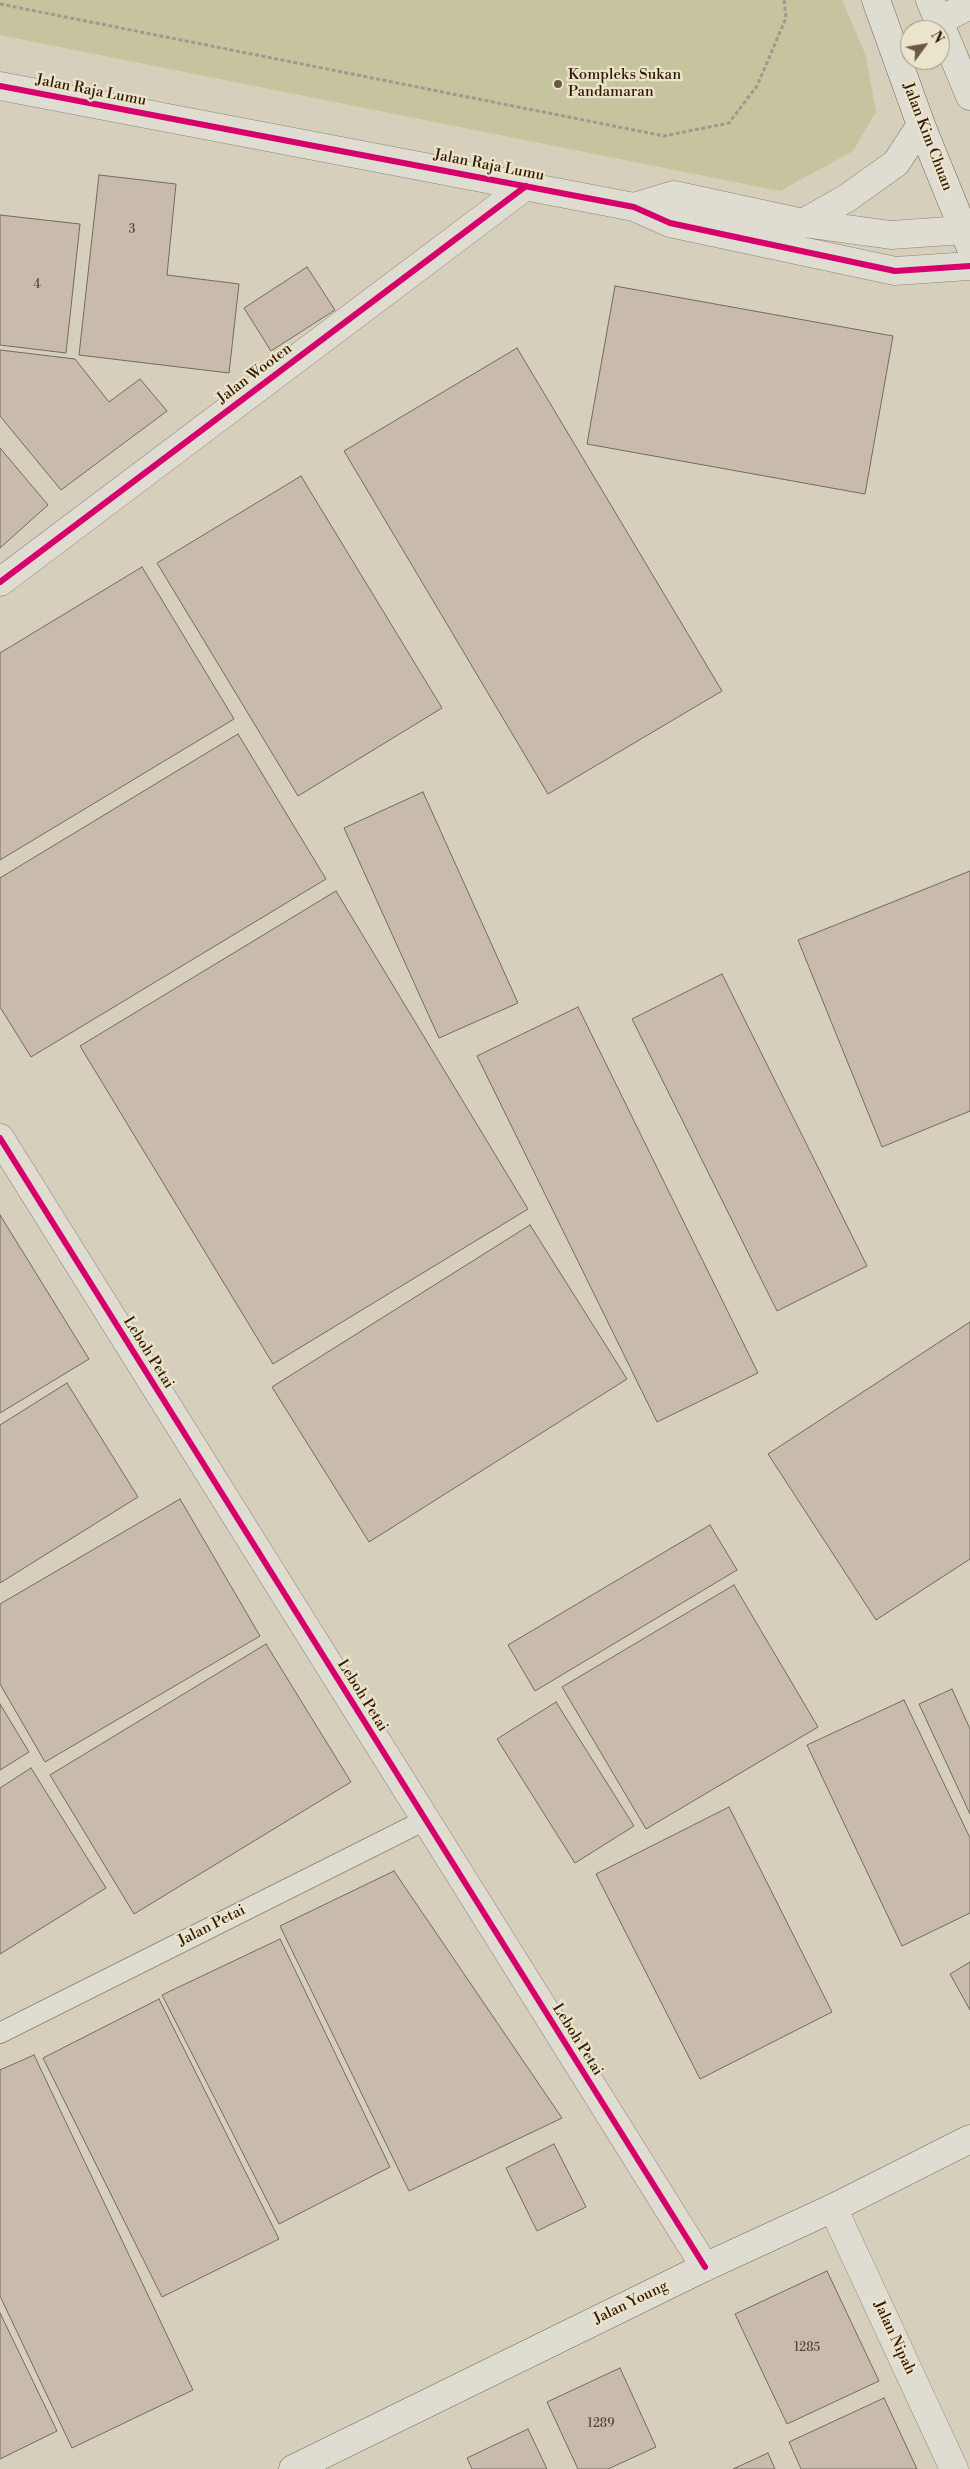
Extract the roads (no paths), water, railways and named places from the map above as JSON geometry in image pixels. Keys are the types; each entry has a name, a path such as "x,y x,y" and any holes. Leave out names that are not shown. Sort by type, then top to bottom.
{"street":[{"name":"Jalan Kim Chuan","path":"876,0 921,125 968,237"},
{"path":"970,5 935,10 970,96"},
{"name":"Jalan Raja Lumu","path":"0,86 634,206 670,223 895,272 970,266"},
{"path":"803,223 847,198 896,163 921,125"},
{"name":"Jalan Wooten","path":"0,582 526,186"},
{"name":"Jalan Raja Lumu","path":"634,206 674,194 803,223 891,234 968,237"},
{"name":"Leboh Petai","path":"0,1138 705,2267"},
{"name":"Jalan Young","path":"293,2469 705,2267 833,2208 970,2138"},
{"name":"Jalan Nipah","path":"833,2208 954,2469"}],"lane":[{"name":"Jalan Petai","path":"0,2033 425,1820"}],"place":[{"name":"Kompleks Sukan Pandamaran","path":"558,84"}]}
